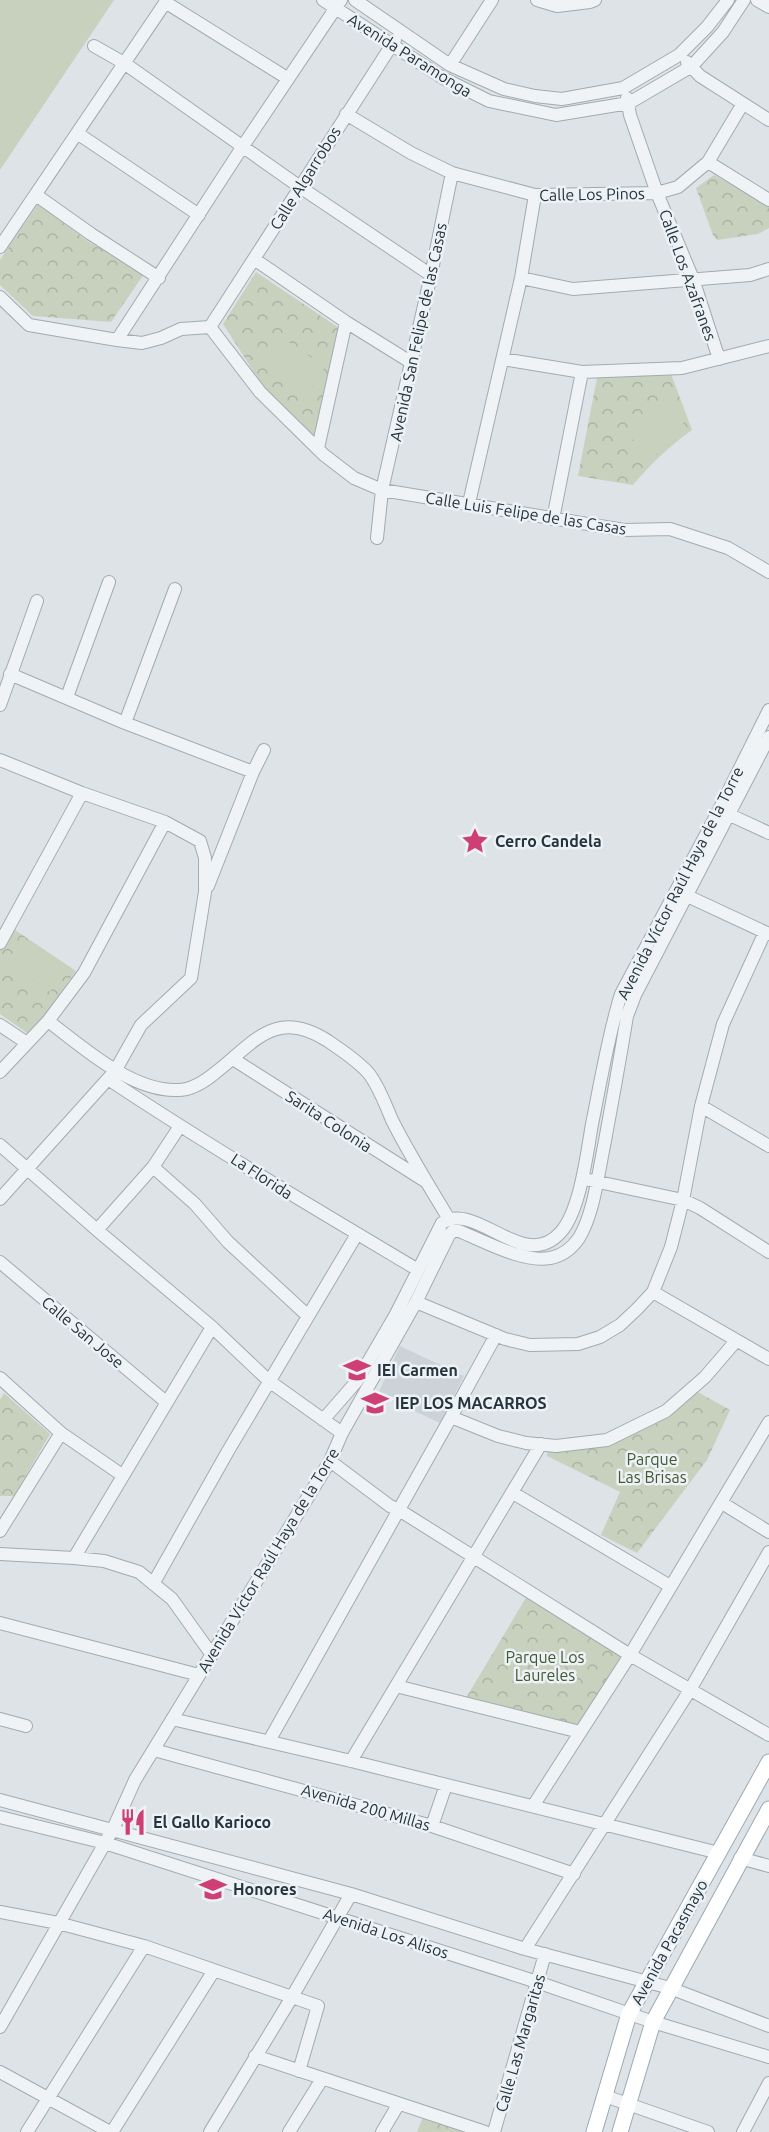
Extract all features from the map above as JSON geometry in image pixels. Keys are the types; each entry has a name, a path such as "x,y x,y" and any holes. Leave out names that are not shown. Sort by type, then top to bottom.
{"main road":[{"name":"Avenida Pacasmayo","path":"594,2132 629,2014 769,1762"},
{"name":"Avenida Pacasmayo","path":"620,2132 653,2022 740,1858 769,1809"}],"street":[{"name":"Avenida Paramonga","path":"323,0 338,4 392,45 443,78 489,102 556,115 629,103 692,66 723,32 744,0"},
{"name":"Avenida Paramonga","path":"355,0 450,65 504,89 562,99 623,88 680,55 707,27 728,0"},
{"path":"450,65 492,0"},
{"path":"537,0 557,6 595,0"},
{"path":"757,0 769,7"},
{"path":"0,248 166,1 287,78"},
{"path":"117,340 287,78 338,4"},
{"name":"Calle Algarrobos","path":"210,327 401,30"},
{"path":"94,46 123,63 431,275"},
{"path":"680,55 700,76 742,105 769,120"},
{"name":"Calle Los Azafranes","path":"623,88 657,193 693,279 719,359"},
{"name":"Calle Los Pinos","path":"346,114 411,153 452,173 535,195 657,193 678,187 708,162 742,105"},
{"path":"77,133 199,215"},
{"path":"708,162 769,200"},
{"name":"Avenida San Felipe de las Casas","path":"377,538 382,490 412,363 452,173"},
{"path":"36,195 159,278"},
{"path":"469,503 521,278 535,195"},
{"path":"254,260 412,363"},
{"path":"521,278 573,289 750,275 769,269"},
{"path":"0,297 29,324 117,340 142,343 181,329 210,327"},
{"path":"318,448 346,322"},
{"name":"Calle Luis Felipe de las Casas","path":"210,327 260,392 318,448 354,478 382,490 554,519 624,530 670,529 722,545 769,572"},
{"path":"503,359 582,372 682,368 769,346"},
{"path":"554,519 582,372"},
{"path":"67,697 109,582"},
{"path":"124,723 175,589"},
{"path":"0,705 37,601"},
{"path":"10,674 124,723 253,772"},
{"name":"Avenida Víctor Raúl Haya de la Torre","path":"323,1420 357,1381 396,1314 442,1223 461,1217 529,1245 548,1243 565,1228 582,1178 611,1025 621,994 676,890 766,734 769,710"},
{"path":"597,1182 627,1016 635,995 730,815 766,734"},
{"path":"205,892 264,750"},
{"path":"0,1199 112,1075 141,1025 191,978 205,892 205,858 200,841 165,822 1,763"},
{"path":"0,943 81,793"},
{"path":"730,815 769,833"},
{"path":"0,1072 48,1021 84,973 165,822"},
{"path":"416,1302 496,1335 530,1345 578,1344 600,1337 620,1325 653,1292 671,1247 683,1200 701,1107 723,1024 767,933 676,890"},
{"path":"48,1021 112,1075 164,1090 181,1090 205,1081 251,1041 270,1031 289,1025 321,1036 369,1073 426,1181 449,1219"},
{"path":"0,1025 27,1043"},
{"name":"Sarita Colonia","path":"233,1059 426,1181"},
{"name":"La Florida","path":"112,1075 180,1126 210,1142 308,1205 418,1270"},
{"path":"701,1107 769,1146"},
{"path":"96,1230 153,1167 180,1126"},
{"path":"0,1145 96,1230 212,1327 269,1381 342,1433"},
{"path":"153,1167 195,1204 228,1242 308,1316"},
{"path":"582,1178 683,1200 700,1208 769,1252"},
{"name":"Avenida Víctor Raúl Haya de la Torre","path":"0,2027 113,1829 135,1780 330,1461 342,1433 416,1302 449,1235 453,1231 459,1231 526,1257 552,1258 568,1250 579,1237 585,1226 597,1182"},
{"path":"153,1584 269,1381 357,1234"},
{"name":"Calle San Jose","path":"0,1262 166,1402"},
{"path":"653,1292 769,1359"},
{"path":"74,1558 212,1327"},
{"path":"268,1741 496,1335"},
{"path":"451,1417 498,1436 526,1443 556,1446 607,1440 666,1411 705,1377 736,1341"},
{"path":"0,1378 62,1433 122,1475"},
{"path":"533,1806 630,1655 769,1422"},
{"path":"0,1531 62,1433"},
{"path":"351,1761 541,1444"},
{"path":"330,1461 390,1506 630,1655 769,1736"},
{"path":"513,1493 670,1586"},
{"path":"722,1503 769,1532"},
{"path":"525,1949 690,1690 769,1552"},
{"path":"0,1554 104,1561 138,1572 172,1599 212,1655"},
{"path":"0,1623 199,1675"},
{"path":"396,1686 580,1732"},
{"path":"0,1719 26,1726"},
{"path":"172,1719 719,1853"},
{"name":"Avenida 200 Millas","path":"154,1750 432,1826 574,1874"},
{"path":"432,1826 446,1785"},
{"name":"Avenida Los Alisos","path":"0,1800 351,1894 525,1949 670,1988 768,2022"},
{"name":"Avenida Los Alisos","path":"0,1817 105,1843 537,1982 653,2022 769,2057"},
{"path":"740,1858 769,1866"},
{"path":"210,2132 351,1894"},
{"path":"0,1912 58,1923 144,1946 213,1972 318,2006 299,2071"},
{"path":"27,2132 144,1946"},
{"name":"Calle Las Margaritas","path":"494,2132 545,1954"},
{"path":"0,2072 111,2132 213,1972"},
{"path":"255,2056 485,2132"},
{"path":"289,2132 322,2079"},
{"path":"743,2132 769,2083"},
{"path":"604,2096 708,2132"},
{"path":"382,2132 398,2105"}],"shaded area":[{"path":"400,1346 464,1376 440,1423 378,1394"}],"green space":[{"path":"0,0 114,0 0,170"},
{"path":"714,175 769,206 769,228 758,234 717,240 713,235 696,188"},
{"path":"38,204 89,242 144,274 111,322 33,316 0,285 0,260"},
{"path":"256,272 339,328 314,436 263,386 223,324"},
{"path":"284,339 325,367 308,393 267,365"},
{"path":"671,374 692,430 676,442 633,485 578,476 597,378"},
{"path":"669,403 689,431 648,460 628,433"},
{"path":"12,928 76,971 30,1035 0,1014 0,950"},
{"path":"23,938 67,967 50,992 6,963"},
{"name":"Parque Las Brisas","path":"696,1391 730,1410 707,1460 637,1553 601,1535 620,1492 547,1456 548,1450 607,1443"},
{"path":"4,1393 50,1434 14,1496 0,1496 0,1400"},
{"name":"Parque Los Laureles","path":"527,1596 624,1656 579,1728 466,1698"},
{"path":"423,2117 472,2132 417,2132"}],"place":[{"name":"Cerro Candela","path":"475,841"},
{"name":"IEI Carmen","path":"357,1370"},
{"name":"IEP LOS MACARROS","path":"375,1403"},
{"name":"El Gallo Karioco","path":"133,1822"},
{"name":"Honores","path":"213,1889"}]}
